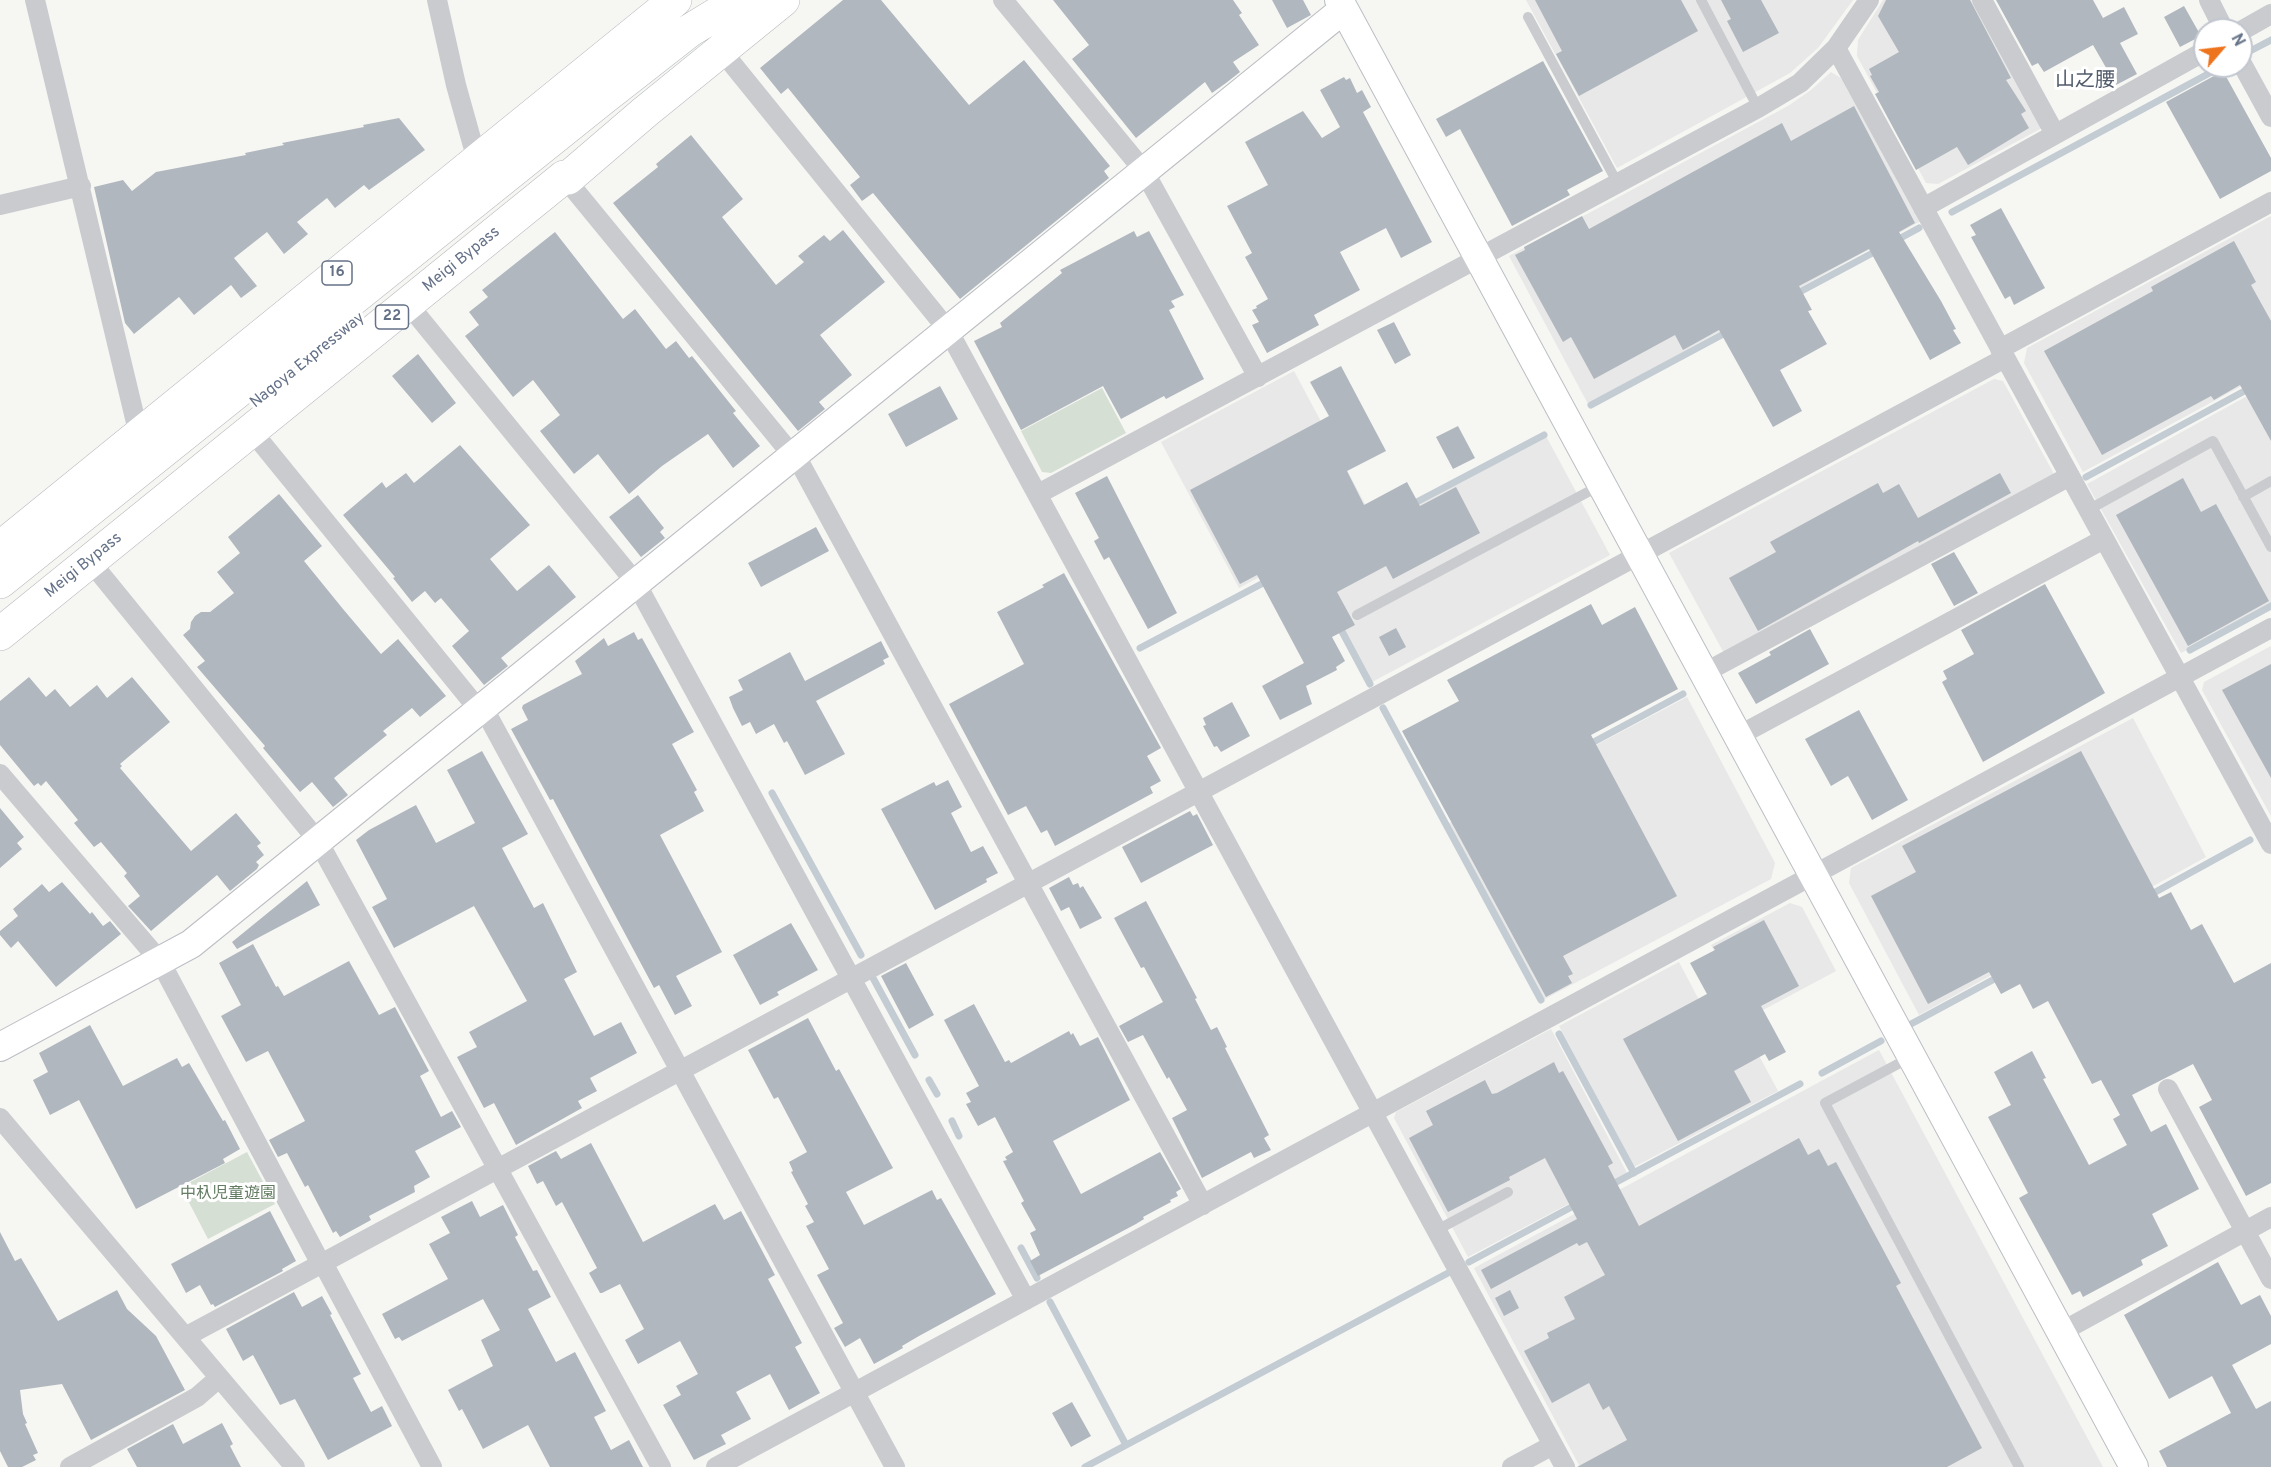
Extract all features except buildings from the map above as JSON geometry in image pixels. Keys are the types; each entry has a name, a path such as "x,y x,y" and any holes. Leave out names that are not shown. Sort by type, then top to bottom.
{"highway":[{"path":"0,542 475,153 666,0"},
{"name":"16","path":"0,548 675,0"},
{"path":"0,582 689,31 740,0"},
{"name":"Nagoya Expressway","path":"0,609 755,0"},
{"name":"Meigi Bypass","path":"0,634 564,177 568,178 783,0"}],"street":[{"path":"35,0 138,431"},
{"path":"437,0 456,85 475,153"},
{"path":"1003,0 1144,171 1258,377"},
{"path":"1038,494 1758,108 1800,83 1836,48 1869,0"},
{"path":"1982,0 2055,134"},
{"path":"2209,0 2218,18"},
{"path":"0,1047 191,944 1144,171 1341,4 2134,1467"},
{"path":"2253,24 2271,14"},
{"path":"1836,48 2271,844"},
{"path":"721,50 948,330 1565,1467"},
{"path":"1923,208 2193,58"},
{"path":"2250,78 2271,117"},
{"path":"564,177 794,455 1203,1205"},
{"path":"0,205 81,186"},
{"path":"185,1337 1640,556 2271,202"},
{"path":"408,304 636,583 1026,1300"},
{"path":"251,430 481,709 681,1071 895,1467"},
{"path":"1704,673 2070,476"},
{"path":"1738,736 2104,538"},
{"path":"90,561 318,841 661,1467"},
{"path":"716,1467 2271,628"},
{"path":"0,774 160,961 432,1467"},
{"path":"2168,1089 2271,1279"},
{"path":"0,1118 295,1467"},
{"path":"2061,1332 2271,1217"},
{"path":"70,1467 198,1397 219,1378"},
{"path":"1512,1467 1553,1445"}],"lane":[{"path":"1701,0 1758,108"},
{"path":"1528,17 1618,184"},
{"path":"2088,510 2213,441 2271,547"},
{"path":"2243,497 2271,481"},
{"path":"1357,615 1602,485"},
{"path":"1912,1057 1825,1103 2019,1467"},
{"path":"1437,1230 1508,1192"}],"shaded area":[{"path":"1526,0 1853,0 1818,48 1790,73 1617,168"},
{"path":"1883,0 1973,0 2042,128 1938,184 1926,183 1857,56 1858,40"},
{"path":"1831,72 1841,78 1921,221 1588,404 1509,256 1788,106"},
{"path":"2271,216 2271,370 2083,472 2024,363 2027,348"},
{"path":"1294,371 1372,517 1239,588 1161,442"},
{"path":"1994,379 2003,381 2054,474 1725,655 1669,553"},
{"path":"2271,383 2271,604 2181,653 2087,484"},
{"path":"1546,436 1610,555 1372,682 1309,563"},
{"path":"2271,646 2271,816 2202,690 2204,682"},
{"path":"1687,697 1775,863 1771,879 1543,1000 1449,823"},
{"path":"2133,718 2206,857 1919,1015 1849,883 1851,868"},
{"path":"1790,903 1802,907 1836,971 1750,1017 1711,945"},
{"path":"1679,962 1717,1034 1741,1022 1778,1091 1634,1167 1559,1026"},
{"path":"1551,1029 1627,1173 1468,1257 1394,1118 1396,1112"},
{"path":"1879,1050 2103,1467 1580,1467 1474,1268"}],"green space":[{"path":"1102,388 1126,433 1051,473 1042,472 1021,431"},
{"name":"中杁児童遊園","path":"247,1152 275,1204 208,1239 181,1187"}],"waterway":[{"path":"2253,49 2271,40"},
{"path":"1952,212 2200,78"},
{"path":"1895,241 1919,228"},
{"path":"1794,295 1880,249"},
{"path":"1591,405 1729,331"},
{"path":"2086,477 2250,388"},
{"path":"1411,505 1544,435"},
{"path":"1140,648 1269,580"},
{"path":"2190,650 2271,606"},
{"path":"1338,624 1370,684"},
{"path":"1588,745 1683,694"},
{"path":"1383,708 1541,1000"},
{"path":"772,793 861,955"},
{"path":"2150,895 2250,840"},
{"path":"1911,1024 2000,976"},
{"path":"873,978 915,1055"},
{"path":"1559,1034 1634,1173"},
{"path":"1822,1073 1881,1041"},
{"path":"929,1080 937,1094"},
{"path":"1609,1186 1800,1084"},
{"path":"952,1121 959,1136"},
{"path":"1469,1262 1579,1203"},
{"path":"1021,1248 1037,1278"},
{"path":"1085,1467 1448,1273"},
{"path":"1050,1302 1126,1445"}],"district":[{"name":"山之腰","path":"2085,82"}]}
